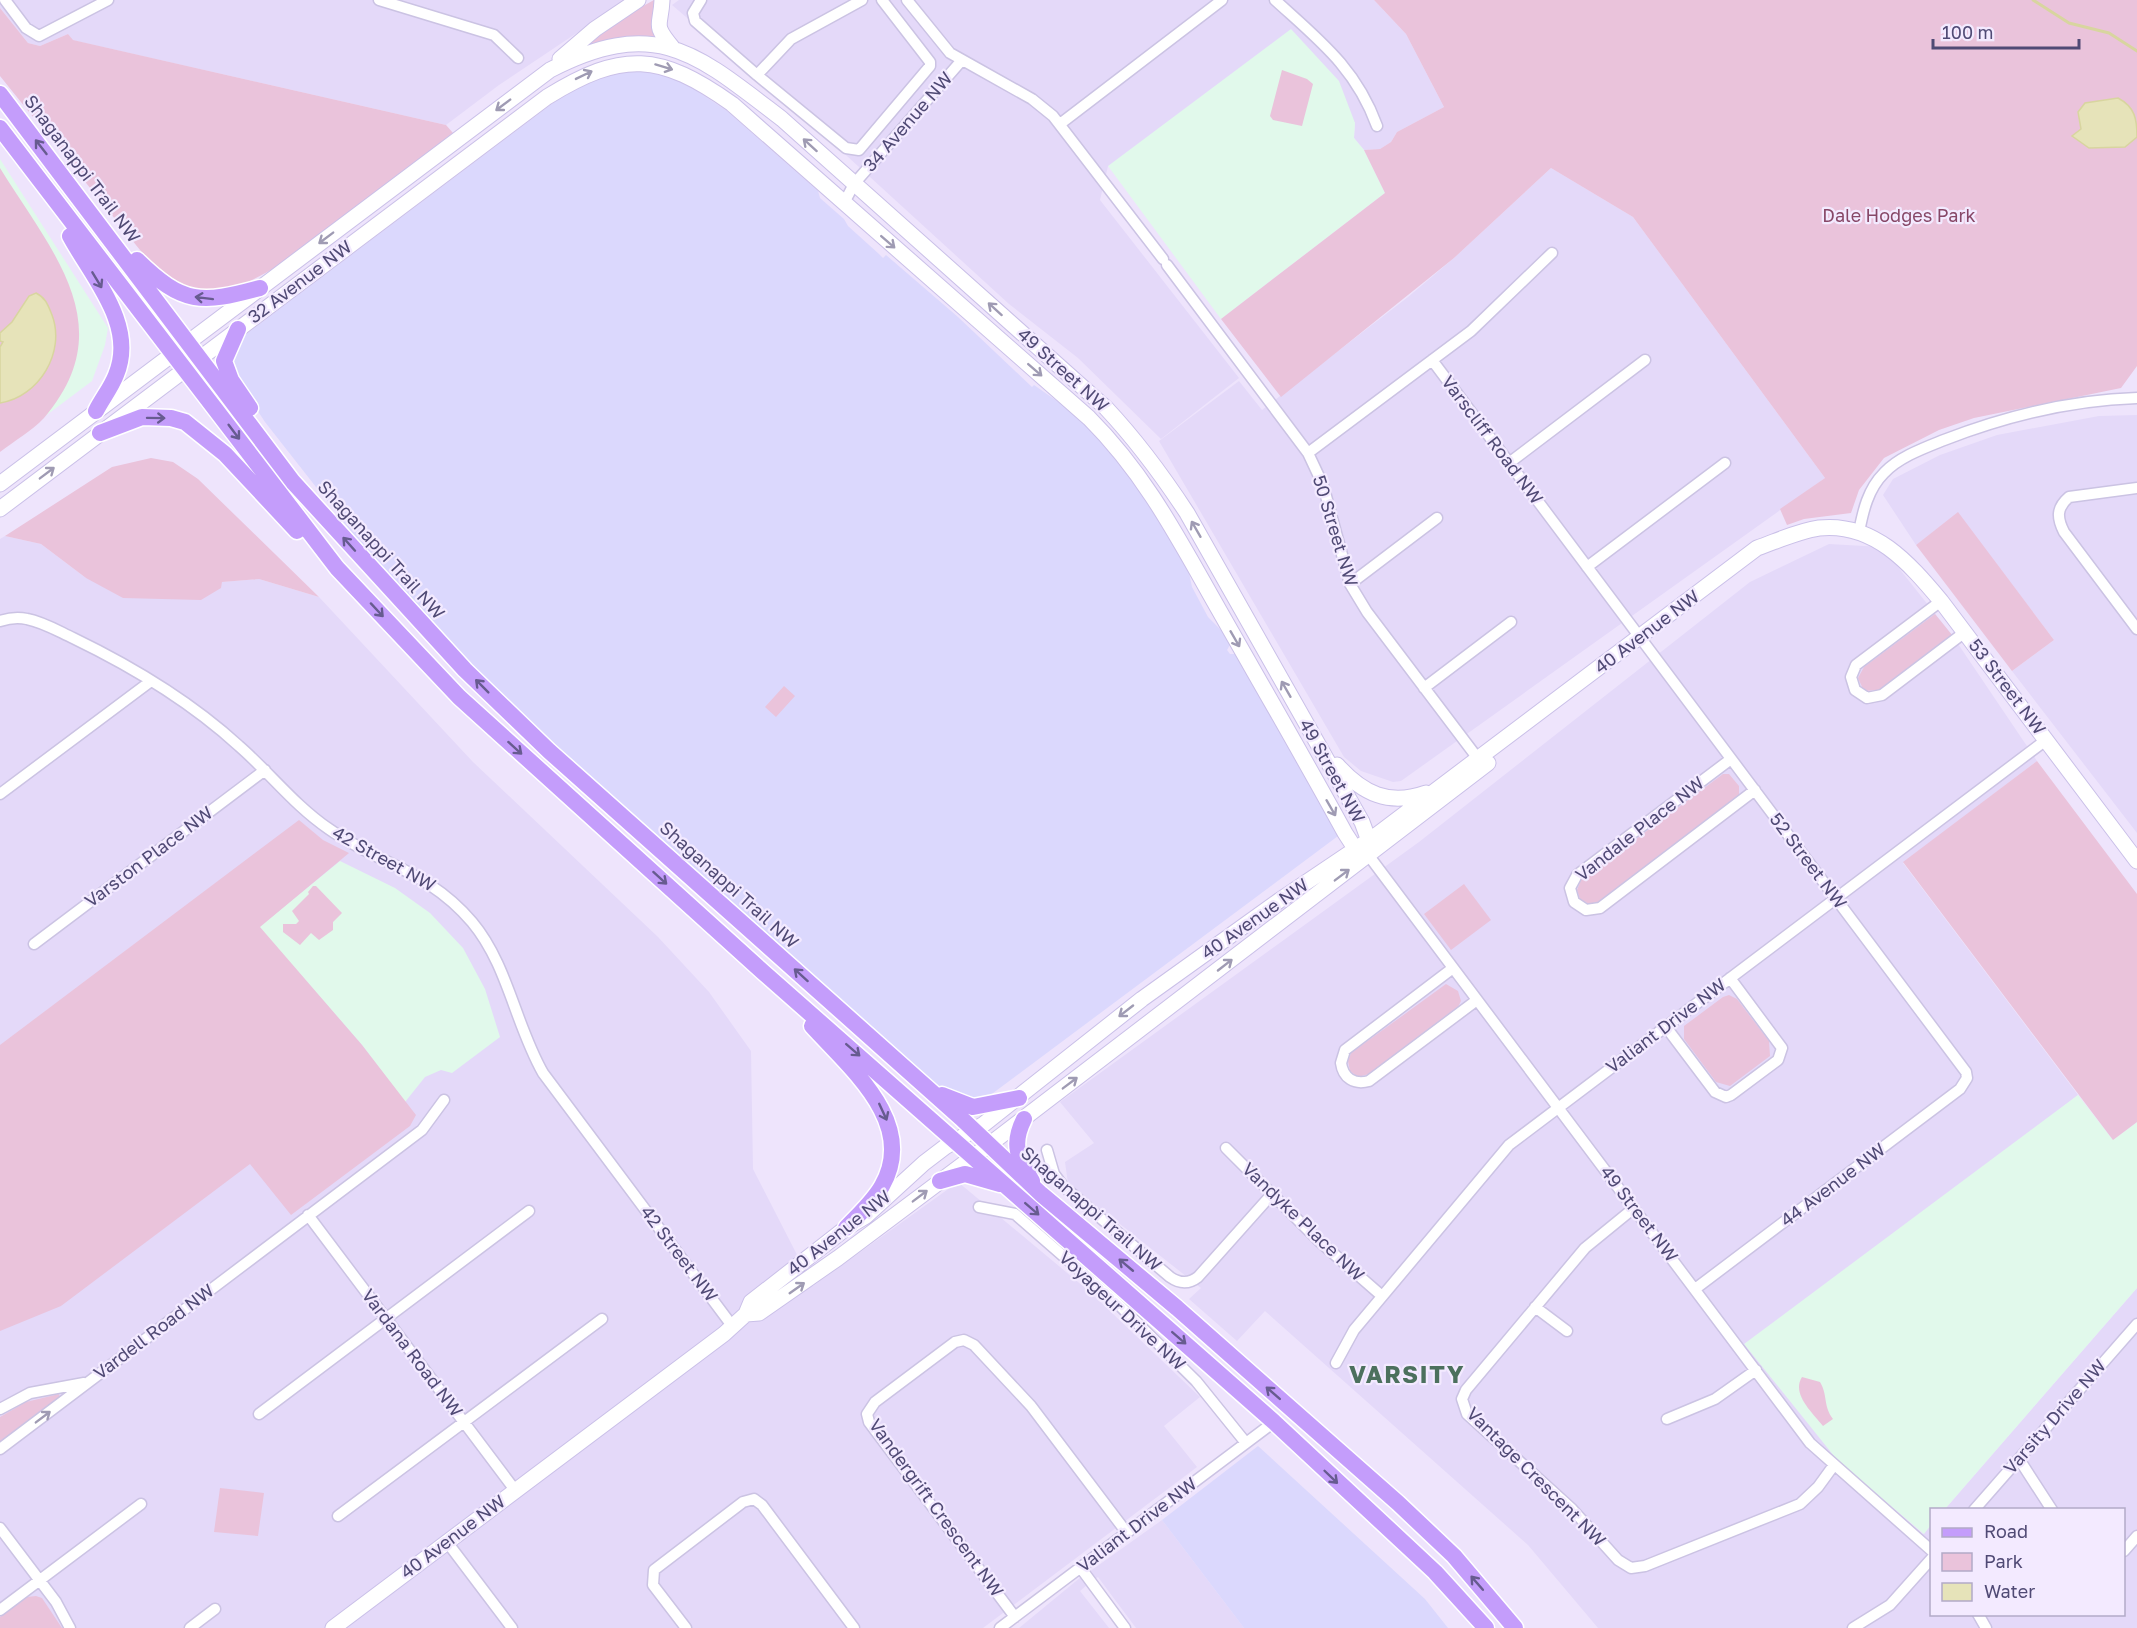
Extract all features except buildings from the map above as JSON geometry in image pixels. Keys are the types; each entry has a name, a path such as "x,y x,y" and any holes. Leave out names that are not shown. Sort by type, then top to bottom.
{"main road":[{"name":"Shaganappi Trail NW","path":"0,94 189,342 192,363 337,568 459,697 763,972 957,1140 1274,1422 1435,1572 1486,1628"},
{"name":"Shaganappi Trail NW","path":"0,128 47,193 174,353 192,363 293,482 432,635 521,724 933,1092 1041,1194 1177,1308 1434,1537 1454,1556 1515,1628"},
{"path":"47,193 105,294 118,329 120,364 112,384 96,411"},
{"path":"77,193 92,205 151,273 183,294 219,299 261,288"},
{"path":"238,329 226,350 225,370 239,394 329,508 333,525"},
{"path":"100,433 142,417 171,418 185,422 225,454 326,563 337,568"},
{"path":"763,972 870,1091 887,1121 892,1152 888,1174 874,1199 846,1228"},
{"path":"933,1092 973,1107 1019,1098"},
{"path":"1023,1119 1016,1137 1017,1150 1041,1194"},
{"path":"940,1181 957,1176 973,1175 1008,1187"},
{"path":"1274,1422 1286,1422 1299,1430 1412,1531 1434,1537"}],"street":[{"path":"5,0 26,28 39,36 108,0"},
{"path":"379,0 467,24 494,34 518,58"},
{"name":"32 Avenue NW","path":"0,484 550,70 596,29 638,0"},
{"path":"662,0 658,19 660,32 672,47"},
{"path":"701,0 693,13 695,21 846,148 860,150 930,66 930,62 882,0"},
{"path":"757,75 791,39 862,0"},
{"name":"50 Street NW","path":"907,0 939,42 962,60 1032,99 1060,123 1165,262 1308,453 1323,485 1350,584 1367,612 1481,762"},
{"path":"1060,123 1222,0"},
{"path":"1275,0 1349,71 1366,97 1377,126"},
{"name":"49 Street NW","path":"601,48 636,43 672,47 729,78 782,119 1106,408 1157,468 1187,513 1362,822 1365,849"},
{"name":"32 Avenue NW","path":"550,70 601,48"},
{"name":"34 Avenue NW","path":"839,199 962,60"},
{"name":"49 Street NW","path":"607,66 630,63 655,64 682,73 708,87 732,104 1089,418 1125,455 1152,495 1365,849 1810,1443 1930,1549"},
{"name":"32 Avenue NW","path":"0,509 547,97 586,74 607,66"},
{"path":"1432,360 1486,318 1552,254"},
{"name":"Varscliff Road NW","path":"1308,453 1432,360 1643,641"},
{"path":"1509,463 1646,360"},
{"path":"1859,532 1864,509 1876,482 1885,472 1912,454 1965,432 2033,412 2137,398"},
{"path":"1587,567 1725,463"},
{"path":"2137,488 2069,497 2061,504 2058,514 2064,532 2137,629"},
{"path":"1350,584 1437,518"},
{"name":"40 Avenue NW","path":"746,1314 759,1313 781,1299 1023,1119 1365,849 1643,641 1757,548 1820,528 1859,532"},
{"name":"53 Street NW","path":"1859,532 1894,551 1912,567 1941,601 2137,861"},
{"path":"1941,601 1856,665 1851,677 1855,690 1868,698 1882,695 1965,632"},
{"name":"42 Street NW","path":"6,620 40,622 151,681 215,726 265,770 310,816 342,838 423,878 446,895 474,923 498,963 529,1047 543,1072 733,1327"},
{"path":"1424,688 1511,622"},
{"name":"52 Street NW","path":"1643,641 1962,1065 1967,1078"},
{"path":"0,794 151,681"},
{"path":"1315,740 1350,780 1370,793 1400,799 1435,790"},
{"name":"Valiant Drive NW","path":"1336,1363 1354,1330 1509,1145 2046,740"},
{"name":"Vandale Place NW","path":"1731,759 1577,875 1570,888 1574,902 1586,910 1600,908 1755,790"},
{"name":"40 Avenue NW","path":"333,1628 733,1327 746,1314 751,1302 846,1228 866,1216 908,1176 1019,1098 1142,999 1365,849 1435,790 1481,762"},
{"name":"Varston Place NW","path":"34,944 265,770"},
{"path":"1453,968 1345,1050 1341,1063 1346,1076 1354,1082 1369,1081 1477,1000"},
{"path":"1666,1027 1715,1092 1726,1097 1778,1060 1782,1048 1730,978"},
{"name":"44 Avenue NW","path":"1695,1289 1960,1089 1967,1078"},
{"name":"Vardell Road NW","path":"0,1449 422,1130 444,1100"},
{"name":"Vandyke Place NW","path":"1226,1148 1382,1296"},
{"path":"1047,1150 1054,1174 1063,1186 1180,1283 1198,1277 1272,1194"},
{"name":"Voyageur Drive NW","path":"979,1207 1015,1214 1116,1302 1196,1380 1246,1443"},
{"name":"Vantage Crescent NW","path":"1634,1208 1596,1237 1466,1390 1462,1399 1467,1414 1572,1509 1626,1566 1638,1569 1800,1504 1818,1487 1834,1465"},
{"path":"259,1414 529,1211"},
{"name":"Vardana Road NW","path":"308,1215 515,1490"},
{"path":"1535,1307 1567,1331"},
{"path":"338,1516 603,1319"},
{"name":"Varsity Drive NW","path":"1975,1508 2137,1324"},
{"name":"Vandergrift Crescent NW","path":"1015,1617 869,1422 867,1414 875,1402 955,1342 964,1340 974,1345 1031,1406 1127,1533"},
{"path":"1667,1419 1715,1399 1756,1370"},
{"path":"0,1408 30,1393 85,1383"},
{"name":"Valiant Drive NW","path":"1000,1628 1274,1422"},
{"path":"2019,1458 2051,1508"},
{"path":"686,1628 653,1585 654,1570 743,1502 754,1499 762,1505 854,1628"},
{"path":"0,1610 141,1504"},
{"path":"0,1528 64,1614 70,1628"},
{"path":"2125,1550 2137,1536"},
{"path":"447,1542 512,1628"},
{"path":"1853,1628 1890,1605 1930,1560"},
{"path":"1080,1567 1125,1628"},
{"path":"190,1628 215,1610"}],"shaded area":[{"path":"0,0 626,0 499,85 446,125 72,40 68,34 40,46 28,43 0,8"},
{"path":"679,0 1374,0 1406,34 1444,107 1397,132 1391,142 1380,149 1364,150 1354,138 1355,122 1108,166 1100,200 1239,378 1161,439 1078,358 1009,304 824,135 672,5"},
{"path":"1291,29 1339,81 1355,123 1354,138 1364,150 1385,193 1221,319 1108,166"},
{"path":"641,70 667,74 727,111 818,191 820,198 883,258 886,255 958,317 1032,387 1034,385 1077,415 1131,474 1188,568 1192,587 1208,617 1222,631 1230,645 1227,650 1230,654 1237,654 1338,836 985,1099 943,1093 499,694 403,598 265,422 231,370 237,341 565,94 616,71"},
{"path":"0,159 108,328 105,345 92,381 0,450"},
{"path":"1551,168 1633,217 1825,478 1401,781 1393,782 1361,771 1344,757 1159,441 1239,381 1262,410 1408,297 1454,258"},
{"path":"2137,415 2137,833 2012,671 2054,640 1958,513 1916,545 1883,495 1893,479 1940,455 1997,435 2099,416"},
{"path":"5,536 41,544 86,578 222,582 259,579 319,597 473,762 658,937 709,992 751,1051 753,1169 813,1286 958,1182 1090,1292 1200,1397 1164,1426 1197,1467 983,1628 0,1628 0,539"},
{"path":"1829,544 1882,547 1952,635 2037,761 1903,863 2078,1095 2039,1125 1838,1461 1923,1534 1930,1526 1930,1616 2125,1616 2125,1508 1946,1508 2137,1288 2137,1628 1598,1628 1528,1545 1265,1311 1237,1341 1189,1299 1201,1288 1068,1183 1065,1162 1094,1143 1060,1102 1419,842 1750,582"},
{"path":"340,861 395,888 430,913 463,948 485,989 500,1037 452,1073 441,1070 425,1077 405,1102 362,1045 259,927"},
{"path":"2078,1095 2113,1140 2137,1122 2137,1288 1946,1508 1930,1508 1930,1526 1924,1534 1838,1461 1744,1344"},
{"path":"1258,1446 1425,1599 1448,1628 1244,1628 1162,1520"},
{"path":"1162,1520 1244,1628 1136,1628 1098,1577 1095,1579 1089,1572"},
{"path":"1081,1577 1087,1585 1080,1591 1109,1628 1019,1628"}],"green space":[{"path":"654,0 658,4 657,39 628,37 587,45 627,15"},
{"name":"Dale Hodges Park","path":"1374,0 2137,0 2137,366 2121,388 1974,418 1939,430 1884,458 1859,490 1851,513 1804,519 1787,525 1780,509 1825,478 1633,217 1551,168 1454,258 1281,397 1221,319 1385,193 1364,150 1380,149 1391,142 1397,132 1444,107 1406,34"},
{"path":"0,8 28,43 40,46 68,34 73,40 446,125 453,133 281,264 240,286 222,291 207,292 191,289 159,268 140,250 0,76"},
{"path":"1282,70 1307,79 1313,84 1302,126 1273,120 1270,116"},
{"path":"0,168 40,229 71,290 78,320 78,352 67,384 44,418 0,452"},
{"path":"151,458 173,462 198,479 319,597 259,579 222,582 221,588 201,600 123,598 86,578 41,544 5,536 112,467"},
{"path":"1958,512 2054,640 2012,671 1916,545"},
{"path":"1935,614 1952,635 1880,690 1864,691 1858,678 1864,667"},
{"path":"784,686 795,696 776,717 765,707"},
{"path":"2037,761 2137,894 2137,1122 2113,1140 1903,862"},
{"path":"1723,774 1729,774 1739,786 1739,795 1598,902 1589,904 1580,899 1577,890 1581,880"},
{"path":"299,820 323,840 349,853 260,927 362,1045 416,1115 410,1126 291,1215 250,1164 61,1306 0,1331 0,1045"},
{"path":"1464,884 1491,920 1451,950 1424,914"},
{"path":"313,886 316,886 342,913 333,922 333,930 319,940 311,933 300,945 283,932 283,924 296,924 299,921 292,911 309,894"},
{"path":"1446,984 1458,991 1461,1001 1458,1007 1369,1074 1358,1077 1350,1071 1348,1061 1351,1053"},
{"path":"1729,995 1737,999 1769,1041 1770,1056 1730,1086 1716,1082 1684,1039 1684,1026"},
{"path":"1802,1377 1820,1382 1833,1419 1823,1426 1801,1397 1799,1383"},
{"path":"59,1394 60,1398 0,1442 0,1417 26,1402"},
{"path":"220,1488 264,1493 258,1536 214,1532"},
{"path":"27,1597 42,1598 62,1628 0,1628 0,1617"}],"water":[{"path":"2118,98 2128,105 2134,114 2136,125 2137,137 2125,147 2089,148 2072,136 2081,129 2078,112 2085,103"},
{"path":"36,293 48,305 52,315 55,344 52,358 46,371 27,392 0,403 0,347 3,342 0,341 0,333 12,322 29,296"}],"waterway":[{"path":"2033,0 2069,23 2109,33 2137,51"}],"district":[{"name":"VARSITY","path":"1407,1375"}]}
